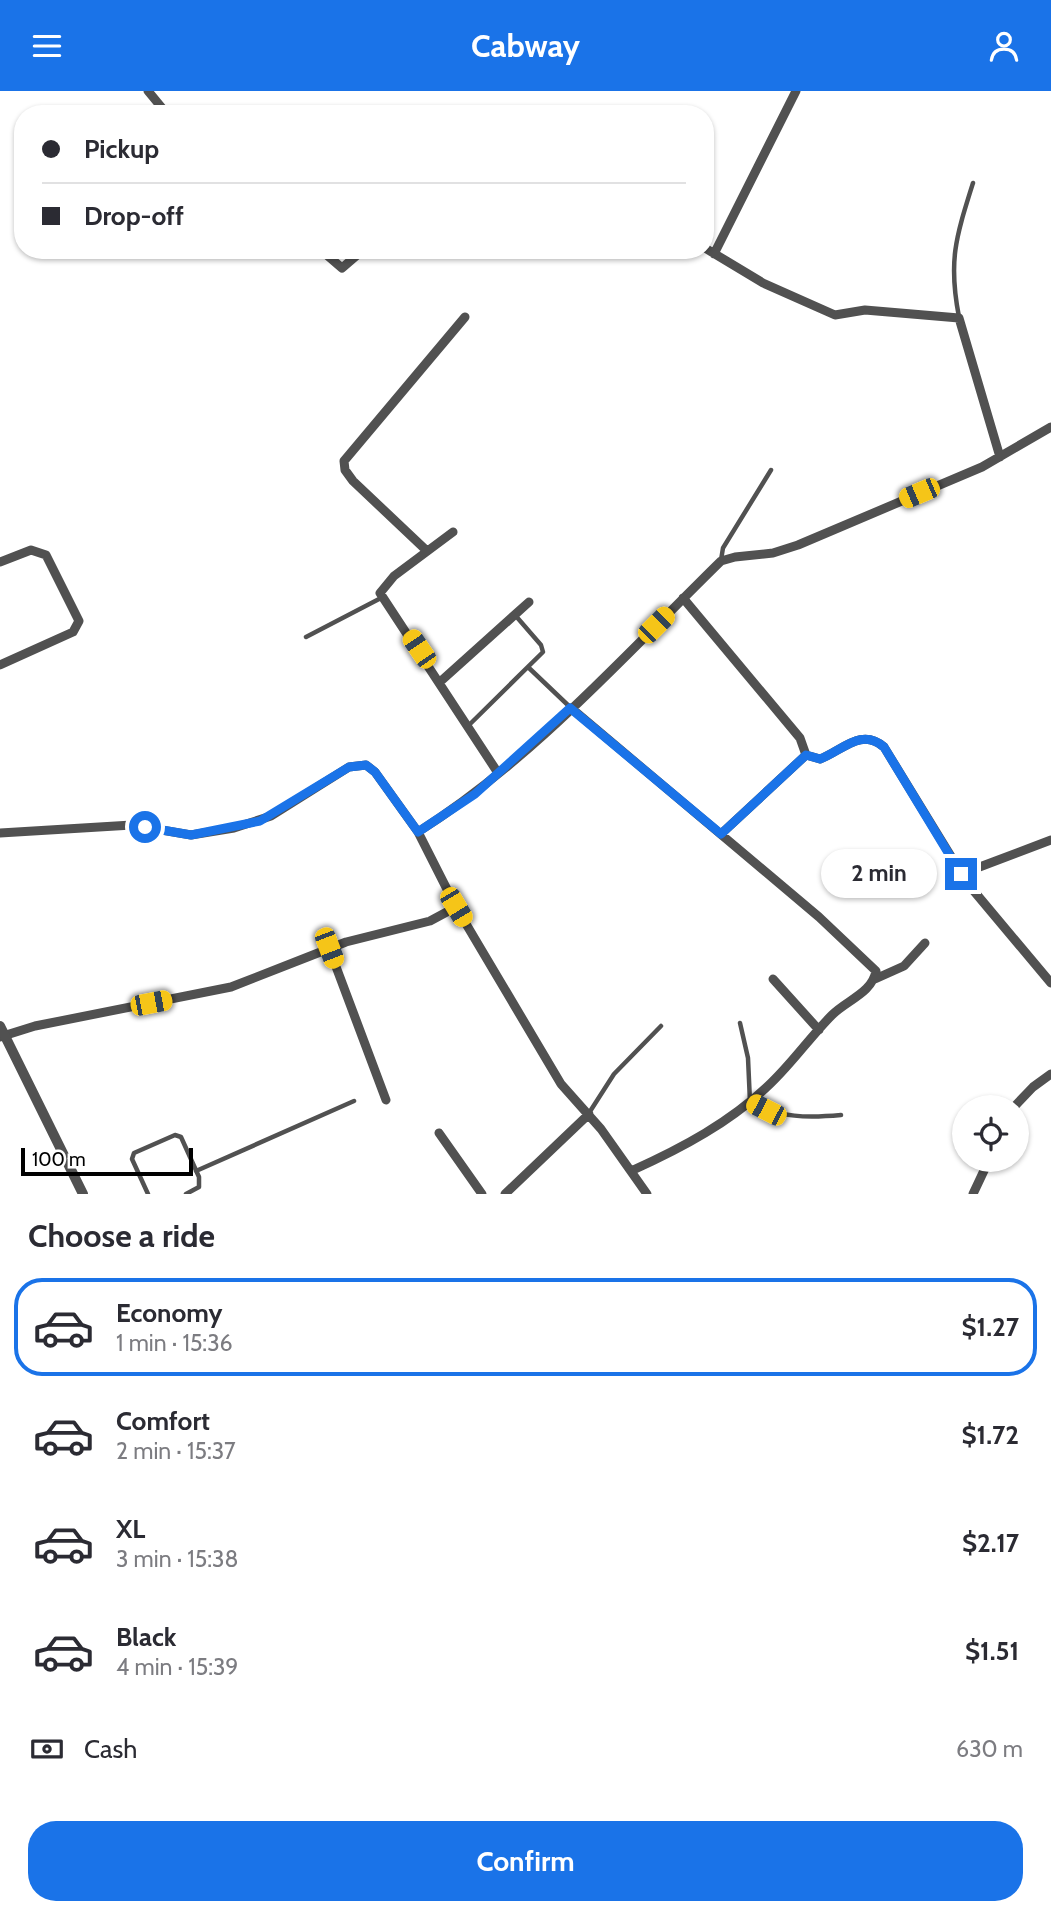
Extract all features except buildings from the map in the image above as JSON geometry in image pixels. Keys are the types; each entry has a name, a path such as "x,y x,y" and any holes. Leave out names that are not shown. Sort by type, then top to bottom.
{"street":[{"path":"148,91 160,105"},
{"path":"796,91 714,254 772,288 835,315 865,310 959,318 1000,457"},
{"path":"331,259 341,268 352,259"},
{"path":"426,551 353,481 345,470 344,461 465,317"},
{"path":"418,832 462,804 498,773 570,708 721,561 773,553 799,545 1000,457 1051,427"},
{"path":"453,532 383,586 382,599 441,681 498,773"},
{"path":"0,562 31,550 46,555 79,621 73,632 0,664"},
{"path":"683,598 800,739 806,755"},
{"path":"441,681 528,602"},
{"path":"570,708 872,963 876,971 875,979"},
{"path":"806,755 820,759 862,738 878,742 961,874 994,919 1051,983"},
{"path":"721,834 806,755"},
{"path":"0,833 132,825 191,835 234,828 271,816 349,767 366,765 375,772 418,832 456,907 561,1084 589,1114 647,1194"},
{"path":"961,874 1051,839"},
{"path":"83,1194 2,1033 231,987 329,948 430,921 456,907"},
{"path":"631,1171 678,1149 750,1102 819,1030 875,979 904,966 925,943"},
{"path":"329,948 386,1100"},
{"path":"773,979 819,1030"},
{"path":"1025,1095 1051,1074"},
{"path":"505,1194 589,1114"},
{"path":"439,1133 482,1194"},
{"path":"973,1194 983,1172"}],"lane":[{"path":"959,318 952,280 954,254 973,183"},
{"path":"721,561 723,548 771,470"},
{"path":"306,637 382,599"},
{"path":"468,726 530,669 543,652 541,645 515,614"},
{"path":"530,669 570,708"},
{"path":"740,1023 748,1058 750,1102 766,1110 792,1116 841,1115"},
{"path":"589,1114 614,1073 661,1026"},
{"path":"197,1171 354,1101"},
{"path":"148,1194 132,1159 134,1153 175,1135 181,1137 197,1171 199,1187 186,1194"}],"route":[{"path":"145,827 176,835 191,835 260,821 349,767 366,765 375,772 418,832 475,794 570,708 721,834 806,755 820,759 862,738 871,739 884,747 961,874"}]}
